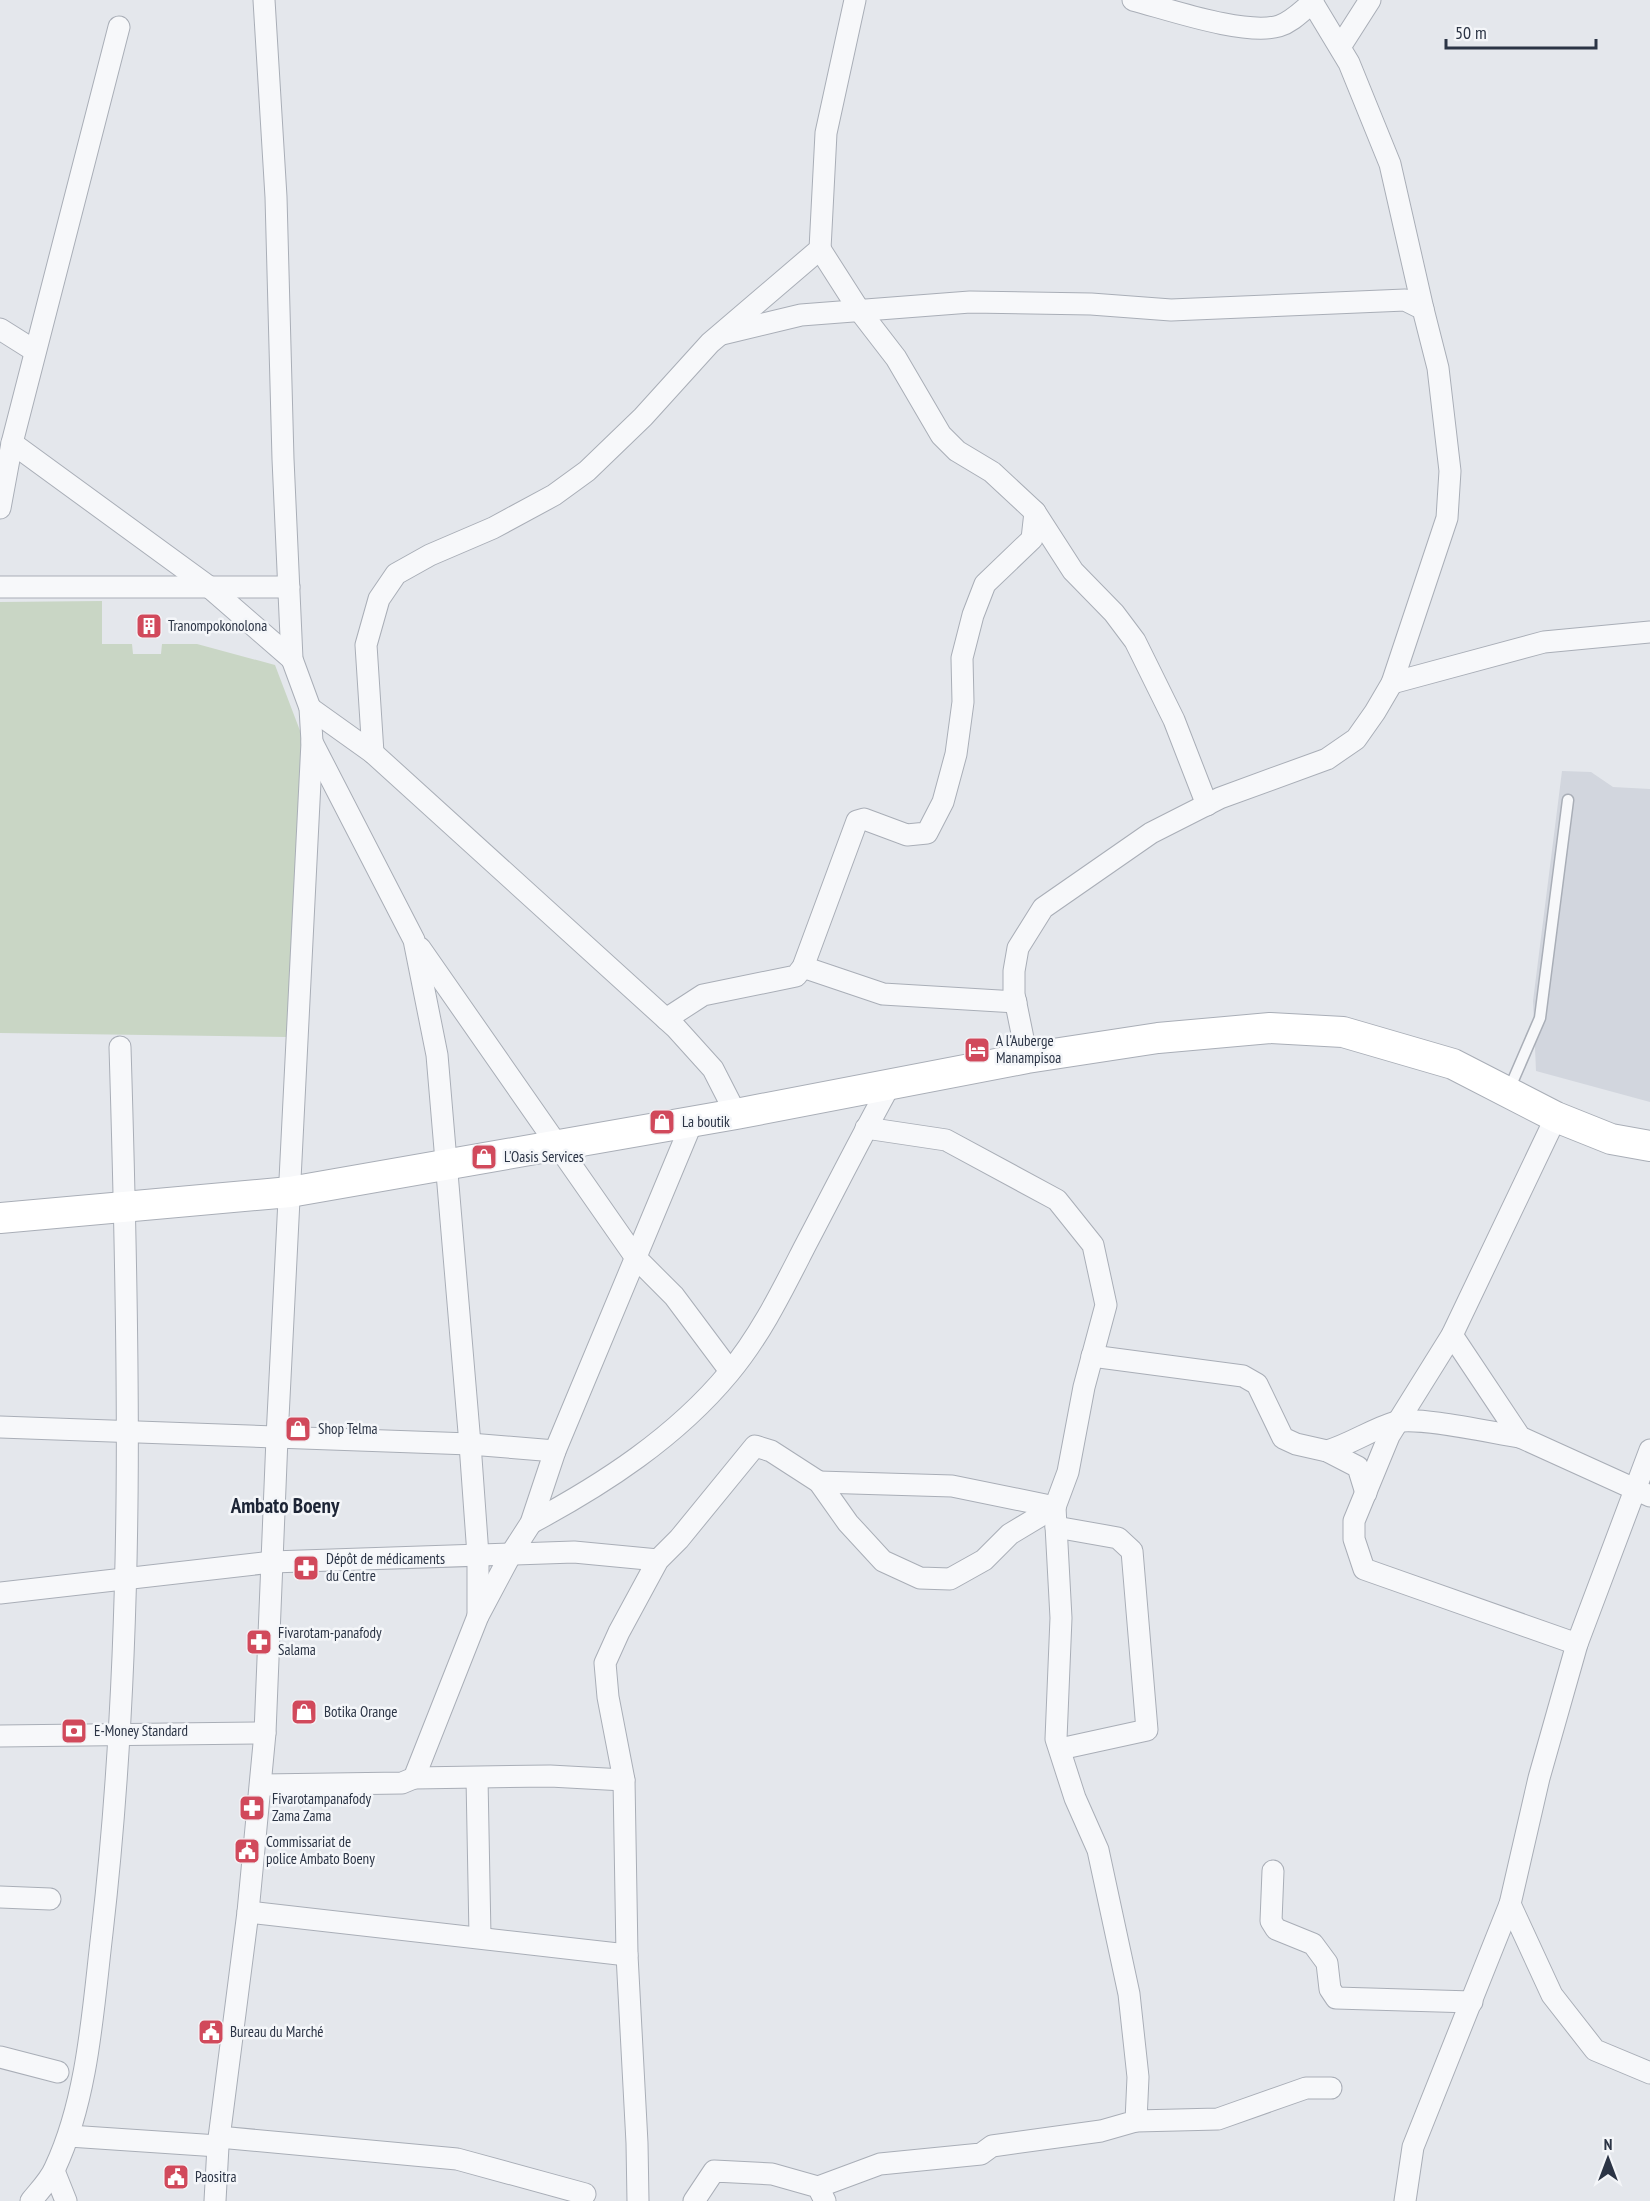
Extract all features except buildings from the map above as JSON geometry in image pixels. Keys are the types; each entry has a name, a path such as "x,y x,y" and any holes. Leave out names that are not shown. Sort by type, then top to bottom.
{"street":[{"path":"215,2201 218,2142 262,1785 312,742 310,708 292,660 283,459 276,197 264,0"},
{"path":"855,0 826,133 820,249 859,310 896,358 941,435 957,451 992,472 1035,512 1073,571 1114,613 1135,641 1174,720 1207,805"},
{"path":"1027,1058 1016,1002 1014,971 1018,948 1043,908 1151,833 1207,805 1327,759 1356,739 1392,683 1447,518 1450,471 1438,368 1390,164 1349,63 1340,47 1312,1 1293,19 1277,26 1242,27 1133,0"},
{"path":"1340,47 1370,0"},
{"path":"0,508 12,443 119,27"},
{"path":"373,753 366,645 378,599 396,574 430,555 493,528 587,471 643,417 685,369 820,249"},
{"path":"722,334 801,315 970,302 1091,304 1171,310 1405,300 1423,309"},
{"path":"0,329 35,351"},
{"path":"12,443 208,586 292,660"},
{"path":"666,1019 703,995 796,976 803,967 857,821 864,819 907,835 927,833 943,802 956,754 963,702 962,658 973,615 985,584 1032,539 1035,512"},
{"path":"0,587 289,587"},
{"path":"1392,683 1544,642 1650,632"},
{"path":"310,708 373,753 666,1019 712,1069 736,1114"},
{"path":"312,742 414,940 636,1258 674,1296 730,1371"},
{"path":"414,940 437,1054 470,1444 478,1555 478,1616"},
{"path":"803,967 883,994 1016,1002"},
{"path":"0,1218 290,1192 557,1147 1027,1058 1158,1038 1270,1028 1343,1032 1453,1064 1556,1117 1611,1139 1650,1146"},
{"path":"31,2201 54,2172 69,2136 88,2047 109,1869 121,1735 128,1431 120,1047"},
{"path":"531,1523 584,1495 663,1438 697,1409 730,1371 771,1312 891,1083"},
{"path":"1556,1117 1452,1335 1389,1436 1354,1521 1354,1539 1364,1569 1577,1644"},
{"path":"414,1778 478,1616 511,1554 531,1523 555,1450 693,1120"},
{"path":"866,1128 946,1140 1058,1200 1093,1245 1106,1305 1092,1356 1068,1472 1055,1517 1061,1618 1056,1739 1075,1798 1098,1850 1129,1994 1138,2077 1136,2121"},
{"path":"1452,1335 1520,1437"},
{"path":"1092,1356 1243,1376 1257,1384 1283,1438 1296,1444 1327,1450 1358,1467 1366,1493"},
{"path":"1327,1450 1344,1446 1398,1422 1434,1424 1520,1437 1642,1492"},
{"path":"0,1427 470,1444 555,1450"},
{"path":"638,2201 627,1955 624,1780 608,1697 605,1663 618,1632 658,1560 755,1446 771,1451 819,1482 848,1523 883,1561 920,1578 950,1579 984,1560 1010,1534 1055,1517"},
{"path":"1405,2201 1413,2147 1510,1904 1539,1778 1577,1644 1642,1492 1650,1450"},
{"path":"819,1482 952,1486 1118,1538 1132,1551 1147,1730 1060,1749"},
{"path":"0,1593 272,1562 574,1552 658,1560"},
{"path":"0,1736 265,1733"},
{"path":"262,1785 402,1784 414,1778 550,1776 624,1780"},
{"path":"477,1778 480,1936"},
{"path":"1273,1870 1271,1921 1276,1929 1314,1944 1327,1963 1330,1989 1336,1998 1472,2002"},
{"path":"0,1897 50,1899"},
{"path":"1510,1904 1552,1995 1594,2050 1650,2073"},
{"path":"248,1912 480,1936 627,1955"},
{"path":"0,2057 58,2072"},
{"path":"694,2201 714,2172 772,2174 822,2194 880,2163 981,2154 992,2146 1101,2131 1136,2121 1218,2119 1306,2088 1331,2088"},
{"path":"69,2136 218,2142 458,2158 585,2194"},
{"path":"54,2172 66,2201"}],"lane":[{"path":"1508,1093 1540,1018 1568,801"}],"shaded area":[{"path":"1562,771 1591,772 1613,787 1650,789 1650,1102 1536,1071 1533,1001"}],"green space":[{"path":"102,601 102,644 132,644 133,654 161,654 162,644 197,644 275,665 302,736 287,1037 0,1033 0,602"}],"place":[{"name":"Tranompokonolona","path":"149,626"},
{"name":"A l'Auberge Manampisoa","path":"977,1050"},
{"name":"La boutik","path":"662,1122"},
{"name":"L'Oasis Services","path":"484,1157"},
{"name":"Shop Telma","path":"298,1429"},
{"name":"Dépôt de médicaments du Centre","path":"306,1568"},
{"name":"Fivarotam-panafody Salama","path":"259,1642"},
{"name":"Botika Orange","path":"304,1712"},
{"name":"E-Money Standard","path":"74,1731"},
{"name":"Fivarotampanafody Zama Zama","path":"252,1808"},
{"name":"Commissariat de police Ambato Boeny","path":"247,1851"},
{"name":"Bureau du Marché","path":"211,2032"},
{"name":"Paositra","path":"176,2177"}],"district":[{"name":"Ambato Boeny","path":"285,1506"}]}
